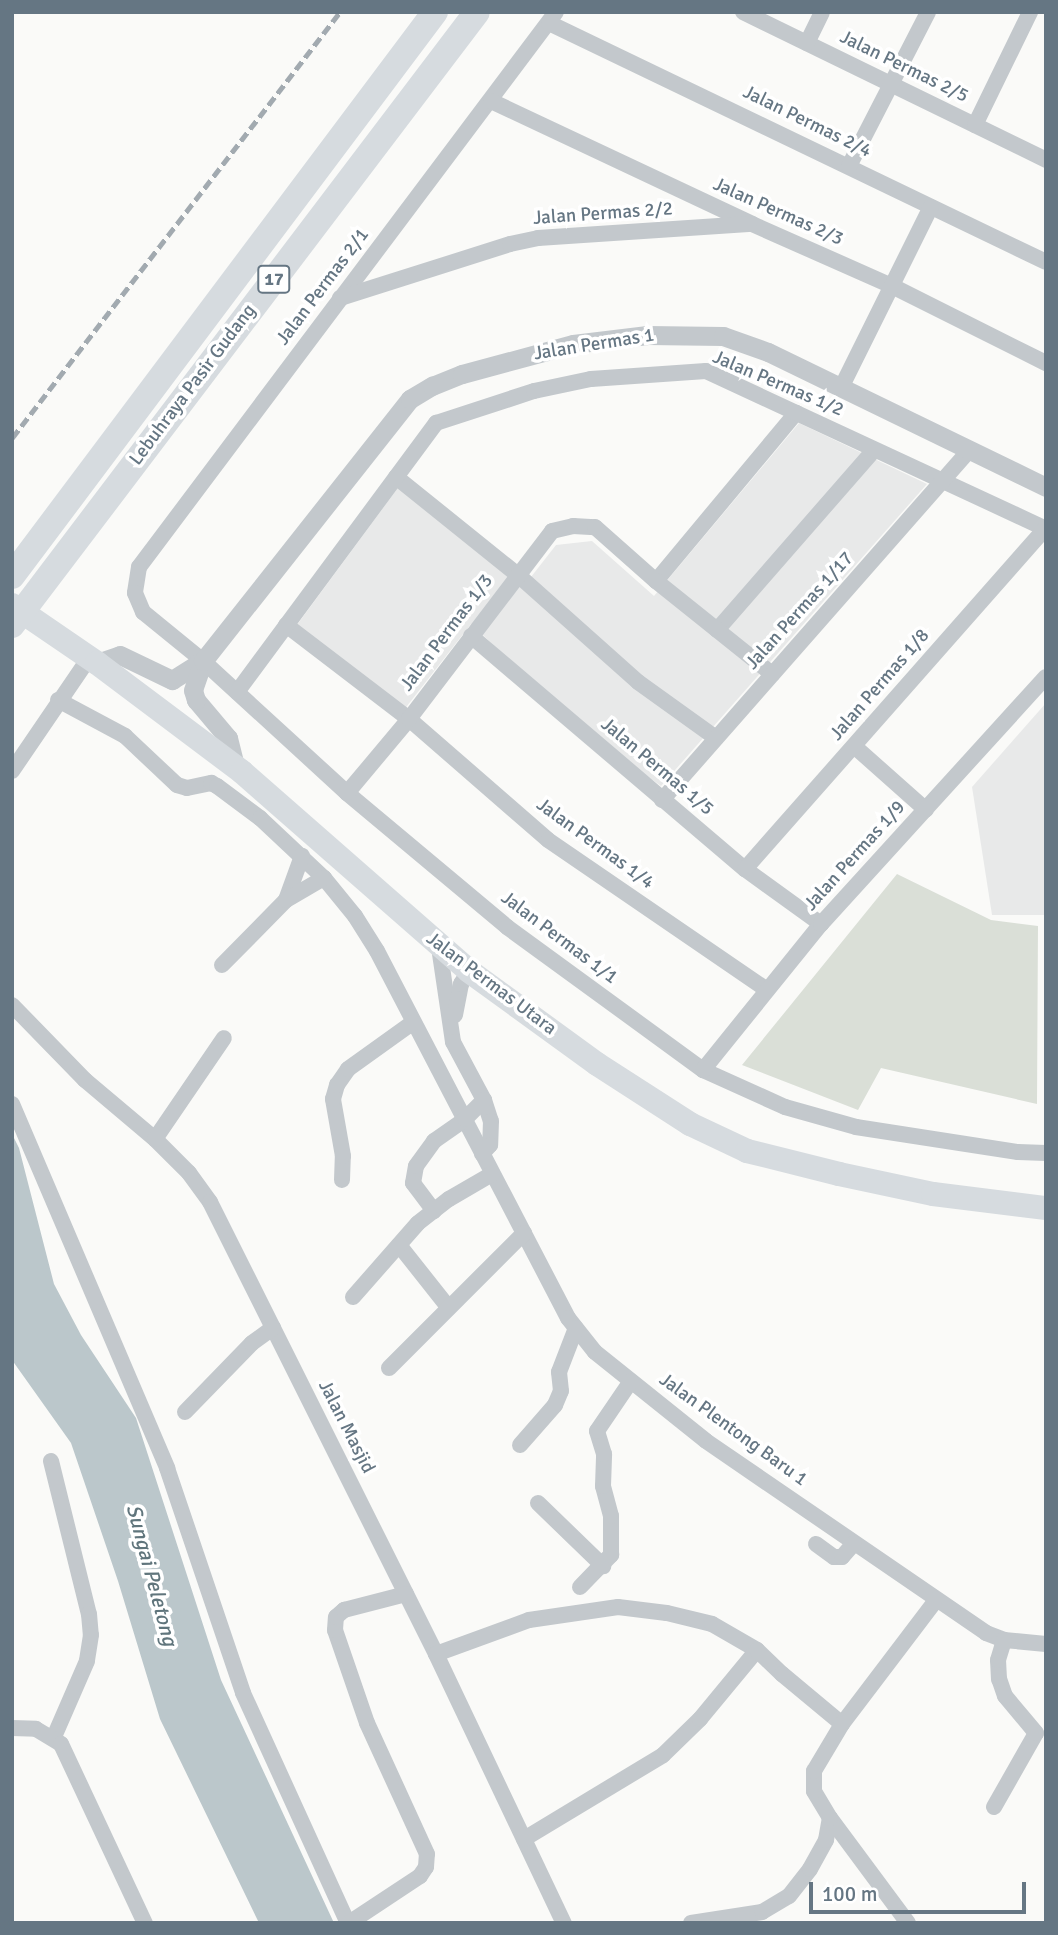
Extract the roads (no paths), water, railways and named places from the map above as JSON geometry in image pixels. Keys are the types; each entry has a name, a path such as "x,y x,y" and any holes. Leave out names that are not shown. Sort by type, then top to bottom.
{"highway":[{"name":"Lebuhraya Pasir Gudang","path":"12,576 435,12"},
{"name":"Lebuhraya Pasir Gudang","path":"12,625 477,12"}],"main road":[{"name":"Jalan Permas Utara","path":"12,605 235,766 469,971 597,1064 690,1124 747,1151 839,1174 933,1194 1046,1208"}],"street":[{"name":"Jalan Permas 2/5","path":"743,12 1046,160"},
{"path":"807,43 822,12"},
{"path":"849,166 928,12"},
{"path":"975,125 1030,12"},
{"name":"Jalan Permas 2/1","path":"135,593 139,567 552,17"},
{"name":"Jalan Permas 2/4","path":"552,17 1046,262"},
{"name":"Jalan Permas 2/3","path":"491,101 752,224 892,286 1046,363"},
{"path":"841,388 931,207"},
{"name":"Jalan Permas 2/2","path":"340,298 510,244 538,238 752,224"},
{"name":"Jalan Permas 1","path":"235,766 228,738 196,700 193,690 203,662 410,399 432,386 526,355 573,344 685,334 723,336 746,343 1046,487"},
{"name":"Jalan Permas 1/2","path":"237,692 436,423 534,391 592,379 706,371 1046,529"},
{"path":"772,674 656,581 796,413"},
{"path":"717,630 874,450"},
{"name":"Jalan Permas 1/17","path":"662,800 969,450"},
{"path":"396,477 518,575 638,682 716,738"},
{"name":"Jalan Permas 1/3","path":"347,793 409,719 552,531 573,526 595,527 656,581"},
{"name":"Jalan Permas 1/8","path":"745,869 1046,529"},
{"name":"Jalan Permas 1/1","path":"135,593 143,612 237,692 347,793 507,927 703,1070 785,1107 856,1128 1005,1150 1046,1153"},
{"name":"Jalan Permas 1/4","path":"286,625 409,719 548,840 767,990"},
{"name":"Jalan Permas 1/5","path":"471,636 745,869 821,924"},
{"name":"Jalan Permas 1","path":"93,661 120,655 173,680 203,662"},
{"path":"12,771 58,701 93,661"},
{"name":"Jalan Permas 1/9","path":"703,1070 821,924 1046,677"},
{"name":"Jalan Plentong Baru 1","path":"58,701 125,736 177,785 187,788 211,783 217,786 302,856 324,878 355,916 377,951 412,1023 524,1233 576,1328 596,1352 706,1441 986,1633 1004,1640 1046,1644"},
{"path":"854,746 926,810"},
{"path":"286,900 302,856"},
{"path":"222,965 286,900 324,878"},
{"path":"439,947 453,1042 484,1100 493,1134 490,1145 482,1154"},
{"path":"453,1042 457,998 469,971"},
{"name":"Jalan Masjid","path":"12,1005 85,1080 155,1139 188,1173 210,1202 436,1654 564,1923"},
{"path":"342,1180 344,1156 333,1099 337,1085 348,1069 412,1023"},
{"path":"155,1139 224,1038"},
{"path":"434,1211 412,1182 412,1176 434,1141 465,1119 484,1100"},
{"path":"12,1104 167,1468 243,1693 348,1923 420,1876 426,1867 427,1854 367,1724 335,1630 336,1617 344,1610 406,1594"},
{"path":"353,1297 398,1245 434,1211 492,1174"},
{"path":"389,1368 524,1233"},
{"path":"398,1245 449,1308"},
{"path":"185,1412 252,1343 273,1328"},
{"path":"520,1445 555,1405 561,1391 559,1372 576,1328"},
{"path":"580,1587 611,1555 613,1539 603,1486 604,1454 597,1431 631,1381"},
{"path":"51,1461 89,1614 90,1635 87,1661 54,1737"},
{"path":"538,1503 603,1566"},
{"path":"816,1544 834,1558 842,1557 854,1543"},
{"path":"908,1923 830,1818 814,1791 814,1771 842,1724 936,1600"},
{"path":"436,1654 529,1620 618,1607 667,1613 712,1624 757,1650 842,1724"},
{"path":"994,1807 1041,1738 1005,1696 999,1679 998,1660 1004,1640"},
{"path":"524,1839 663,1755 699,1719 757,1650"},
{"path":"12,1728 36,1729 54,1737 61,1744 145,1923"},
{"path":"691,1923 762,1912 789,1896 810,1869 826,1840 830,1818"}],"water":[{"name":"Sungai Peletong","path":"12,1134 19,1148 54,1284 81,1335 136,1418 221,1680 334,1923 259,1923 160,1719 118,1581 71,1443 12,1360"}],"railway":[{"path":"12,438 340,12"}]}
